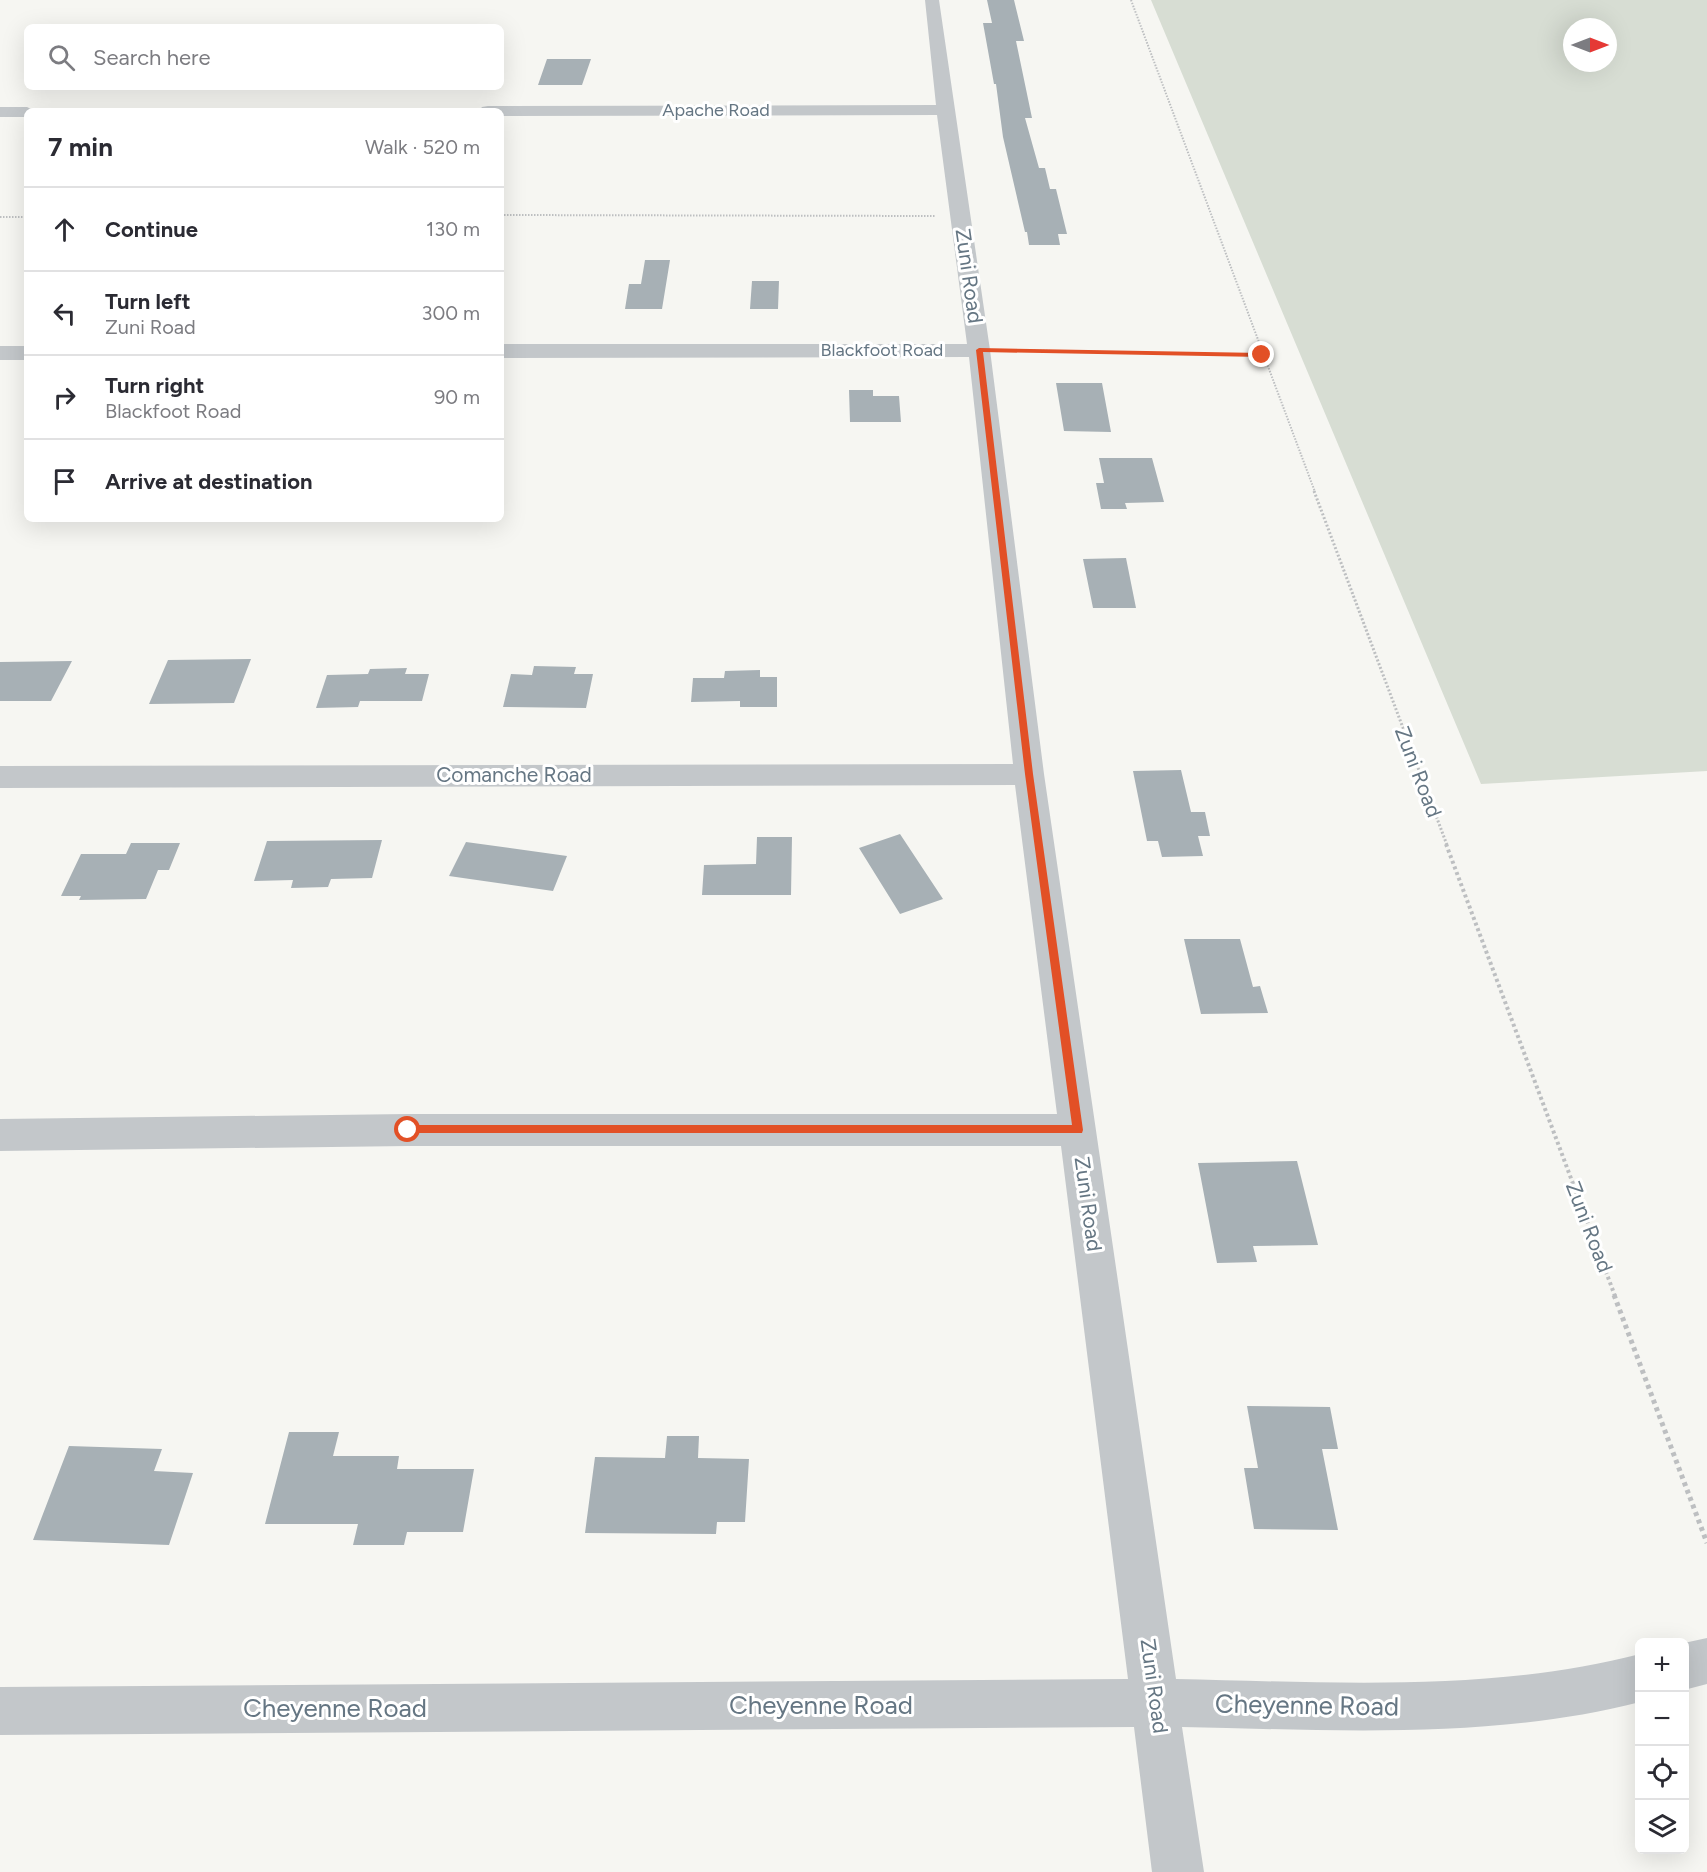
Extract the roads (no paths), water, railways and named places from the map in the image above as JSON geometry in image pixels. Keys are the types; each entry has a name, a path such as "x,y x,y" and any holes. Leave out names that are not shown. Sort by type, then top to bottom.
{"street":[{"name":"Zuni Road","path":"933,0 945,110 979,350 1029,774 1178,1872"},
{"name":"Apache Road","path":"504,111 945,110"},
{"path":"0,112 24,112"},
{"name":"Blackfoot Road","path":"504,351 979,350"},
{"path":"0,353 24,353"},
{"name":"Comanche Road","path":"0,777 1029,774"},
{"path":"0,1135 408,1130 1078,1130"},
{"path":"1689,1666 1707,1661"},
{"name":"Cheyenne Road","path":"0,1711 1156,1703 1420,1707 1590,1691 1635,1679"}]}
